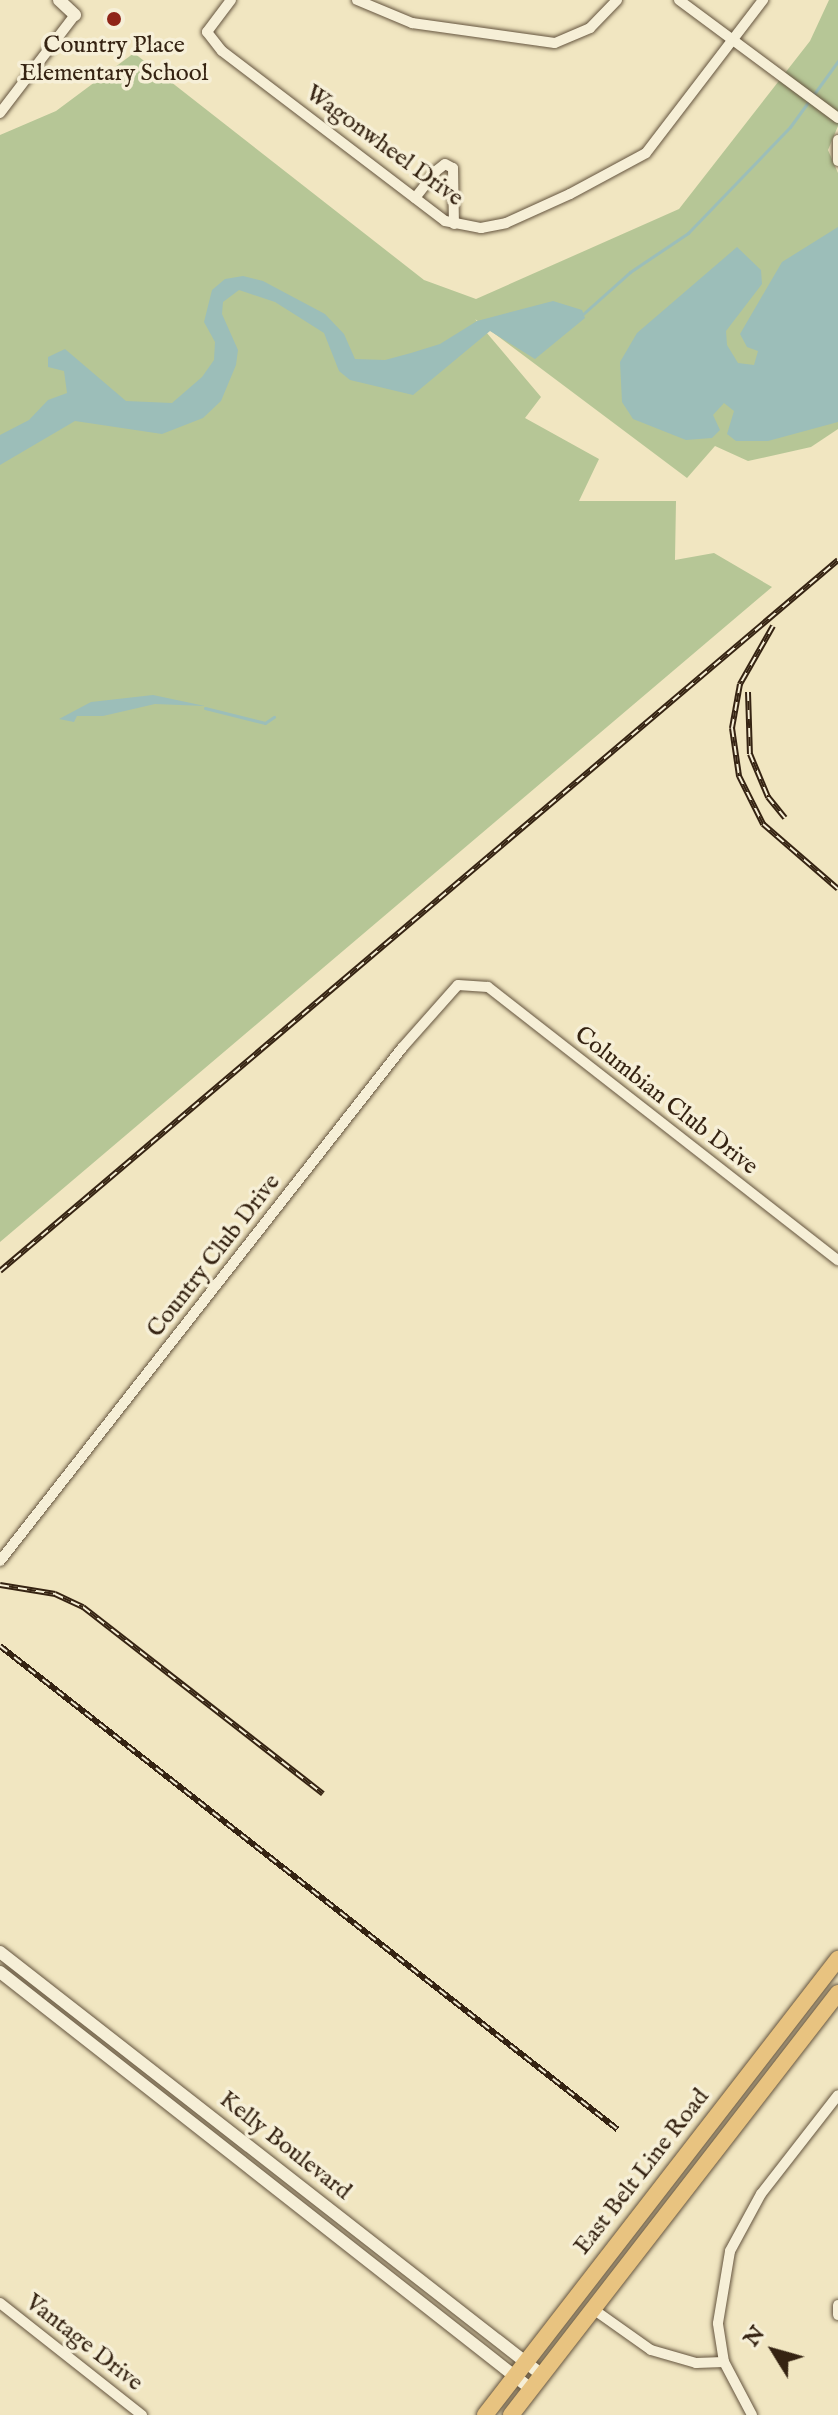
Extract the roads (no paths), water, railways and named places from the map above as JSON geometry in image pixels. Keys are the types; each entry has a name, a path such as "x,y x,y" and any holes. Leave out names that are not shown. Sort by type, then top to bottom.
{"main road":[{"name":"East Belt Line Road","path":"485,2415 838,1959"},
{"name":"East Belt Line Road","path":"511,2415 838,1993"},
{"path":"691,2147 708,2160"}],"street":[{"path":"0,113 75,15 59,0"},
{"name":"Wagonwheel Drive","path":"231,0 207,32 222,51 415,198 454,224 481,228 506,223 624,168 646,153 763,0"},
{"path":"357,0 425,26 555,43 590,28 617,0"},
{"path":"679,0 787,85 838,118"},
{"path":"838,140 838,161"},
{"path":"415,198 436,171 445,164 453,168 454,224"},
{"name":"Columbian Club Drive","path":"466,983 488,987 838,1260"},
{"name":"Country Club Drive","path":"0,1561 402,1048 440,1001 466,983"},
{"name":"Kelly Boulevard","path":"0,1952 542,2375"},
{"name":"Kelly Boulevard","path":"0,1972 531,2389"},
{"path":"109,2057 120,2044"},
{"path":"752,2415 724,2362 718,2323 720,2291 739,2229 838,2095"},
{"path":"277,2190 288,2177"},
{"path":"386,2277 396,2262"},
{"name":"Vantage Drive","path":"0,2303 142,2415"},
{"path":"838,2305 838,2315"},
{"path":"593,2309 651,2350 696,2363 724,2362"}],"water":[{"path":"838,227 838,422 768,441 736,441 727,434 734,411 724,403 713,415 720,430 712,438 686,440 633,419 622,402 620,362 637,333 737,247 761,270 762,284 726,331 727,345 738,363 754,365 758,351 747,347 740,334 782,262"},
{"path":"243,276 263,281 325,314 344,334 355,359 385,360 411,353 440,344 477,321 553,301 582,310 585,318 535,359 490,331 413,395 350,380 339,371 324,333 275,302 239,290 223,302 222,314 238,350 236,365 221,401 203,418 162,434 75,421 0,465 0,435 29,420 48,400 67,393 64,371 48,367 48,357 65,349 126,401 172,403 202,377 214,360 215,342 204,322 212,290 225,279"},
{"path":"153,695 205,706 155,704 103,716 77,716 74,722 59,719 91,702"}],"waterway":[{"path":"583,314 630,272 688,233 790,127 838,61"},
{"path":"205,708 265,723 274,717"}],"railway":[{"path":"0,1271 838,560"},
{"path":"773,626 740,684 732,728 739,776 763,824 838,889"},
{"path":"748,692 750,754 768,797 785,818"},
{"path":"0,1585 55,1594 83,1607 323,1794"},
{"path":"0,1646 617,2129"}],"place":[{"name":"Country Place Elementary School","path":"114,19"}]}
